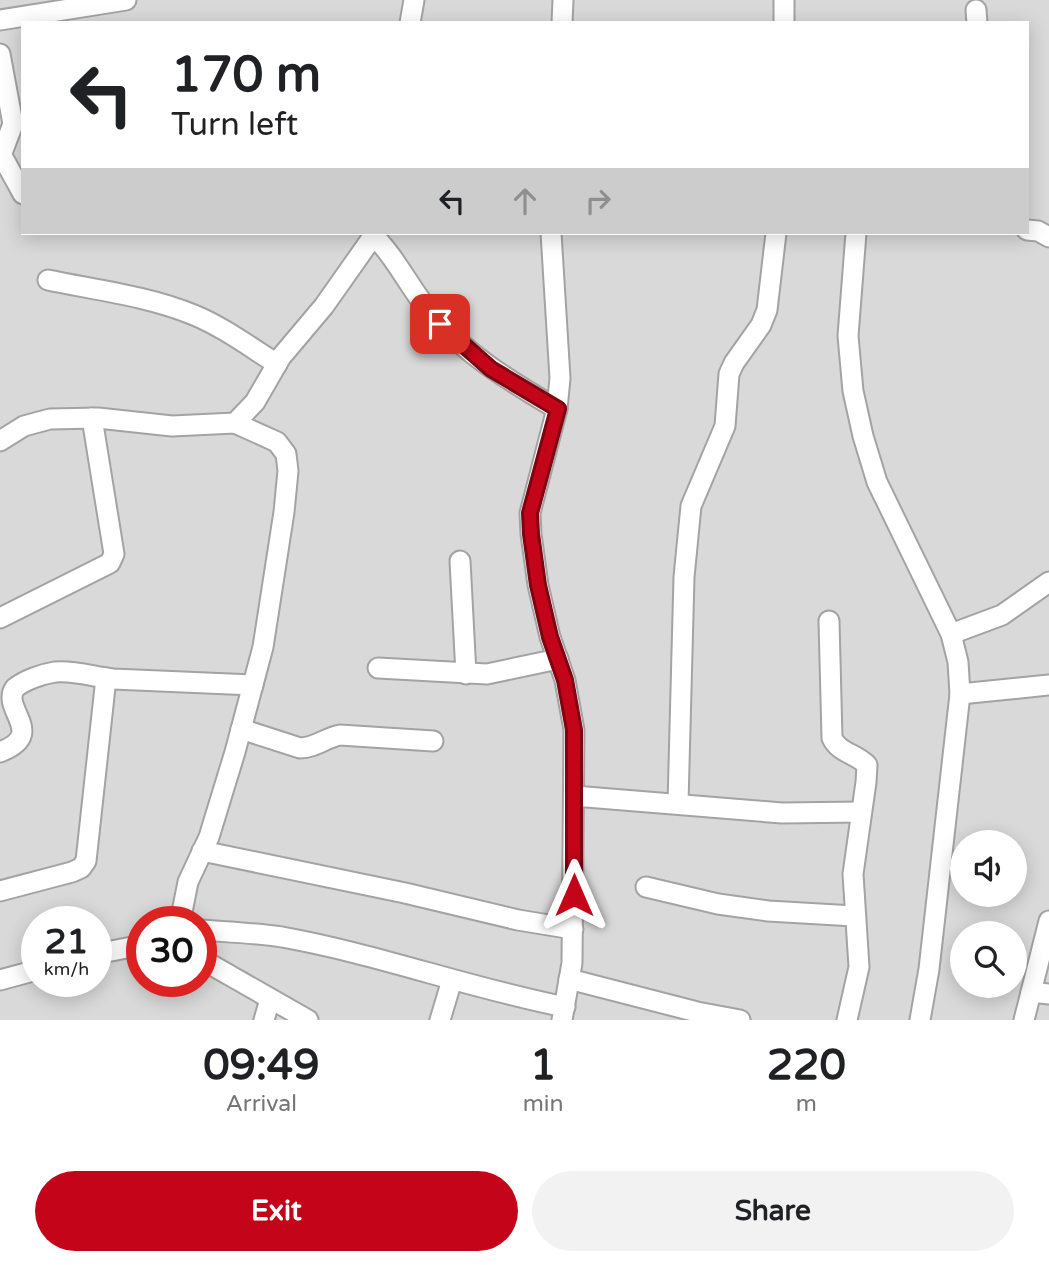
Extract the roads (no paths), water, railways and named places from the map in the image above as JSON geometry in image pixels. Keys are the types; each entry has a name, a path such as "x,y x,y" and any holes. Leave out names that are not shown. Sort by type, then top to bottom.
{"street":[{"path":"0,20 126,0"},
{"path":"410,21 414,0"},
{"path":"562,21 563,0"},
{"path":"784,0 784,21"},
{"path":"0,54 12,124 1,156 21,191"},
{"path":"1029,230 1038,231 1049,237"},
{"path":"235,423 255,402 277,365 324,306 371,235"},
{"path":"373,235 386,247 430,312 450,335 491,369 558,409"},
{"path":"217,931 279,937 340,949 563,1014 573,929 574,730 571,706 550,637 538,585 530,513 558,409 560,378 551,235"},
{"path":"678,803 684,577 691,506 725,426 729,374 761,325 767,310 776,235"},
{"path":"856,235 848,335 853,391 863,436 877,482 951,634 958,662 960,694 929,970 920,1020"},
{"path":"48,280 166,305 195,315 277,365"},
{"path":"0,618 110,562 114,554 92,418"},
{"path":"0,441 24,426 50,419 92,418 172,426 235,423 277,442 286,454 288,471 265,635 209,837 188,882 183,906"},
{"path":"460,561 466,674"},
{"path":"951,634 1002,615 1049,582"},
{"path":"829,621 832,738 836,747 860,758 867,765 853,874 859,967 847,1020"},
{"path":"378,668 487,674 558,659"},
{"path":"0,752 16,745 21,734 9,705 9,696 13,689 42,675 56,672 106,678 253,685"},
{"path":"0,891 72,872 81,868 86,861 106,678"},
{"path":"960,694 1049,685"},
{"path":"241,729 300,748 309,748 340,735 433,741"},
{"path":"574,796 782,813 861,812"},
{"path":"201,851 573,929"},
{"path":"646,887 718,904 768,911 854,916"},
{"path":"1024,1020 1040,993 1049,921"},
{"path":"217,968 308,1020"},
{"path":"0,980 21,974"},
{"path":"569,979 697,1012 740,1020"},
{"path":"440,1020 452,980"},
{"path":"264,1020 270,999"}]}
